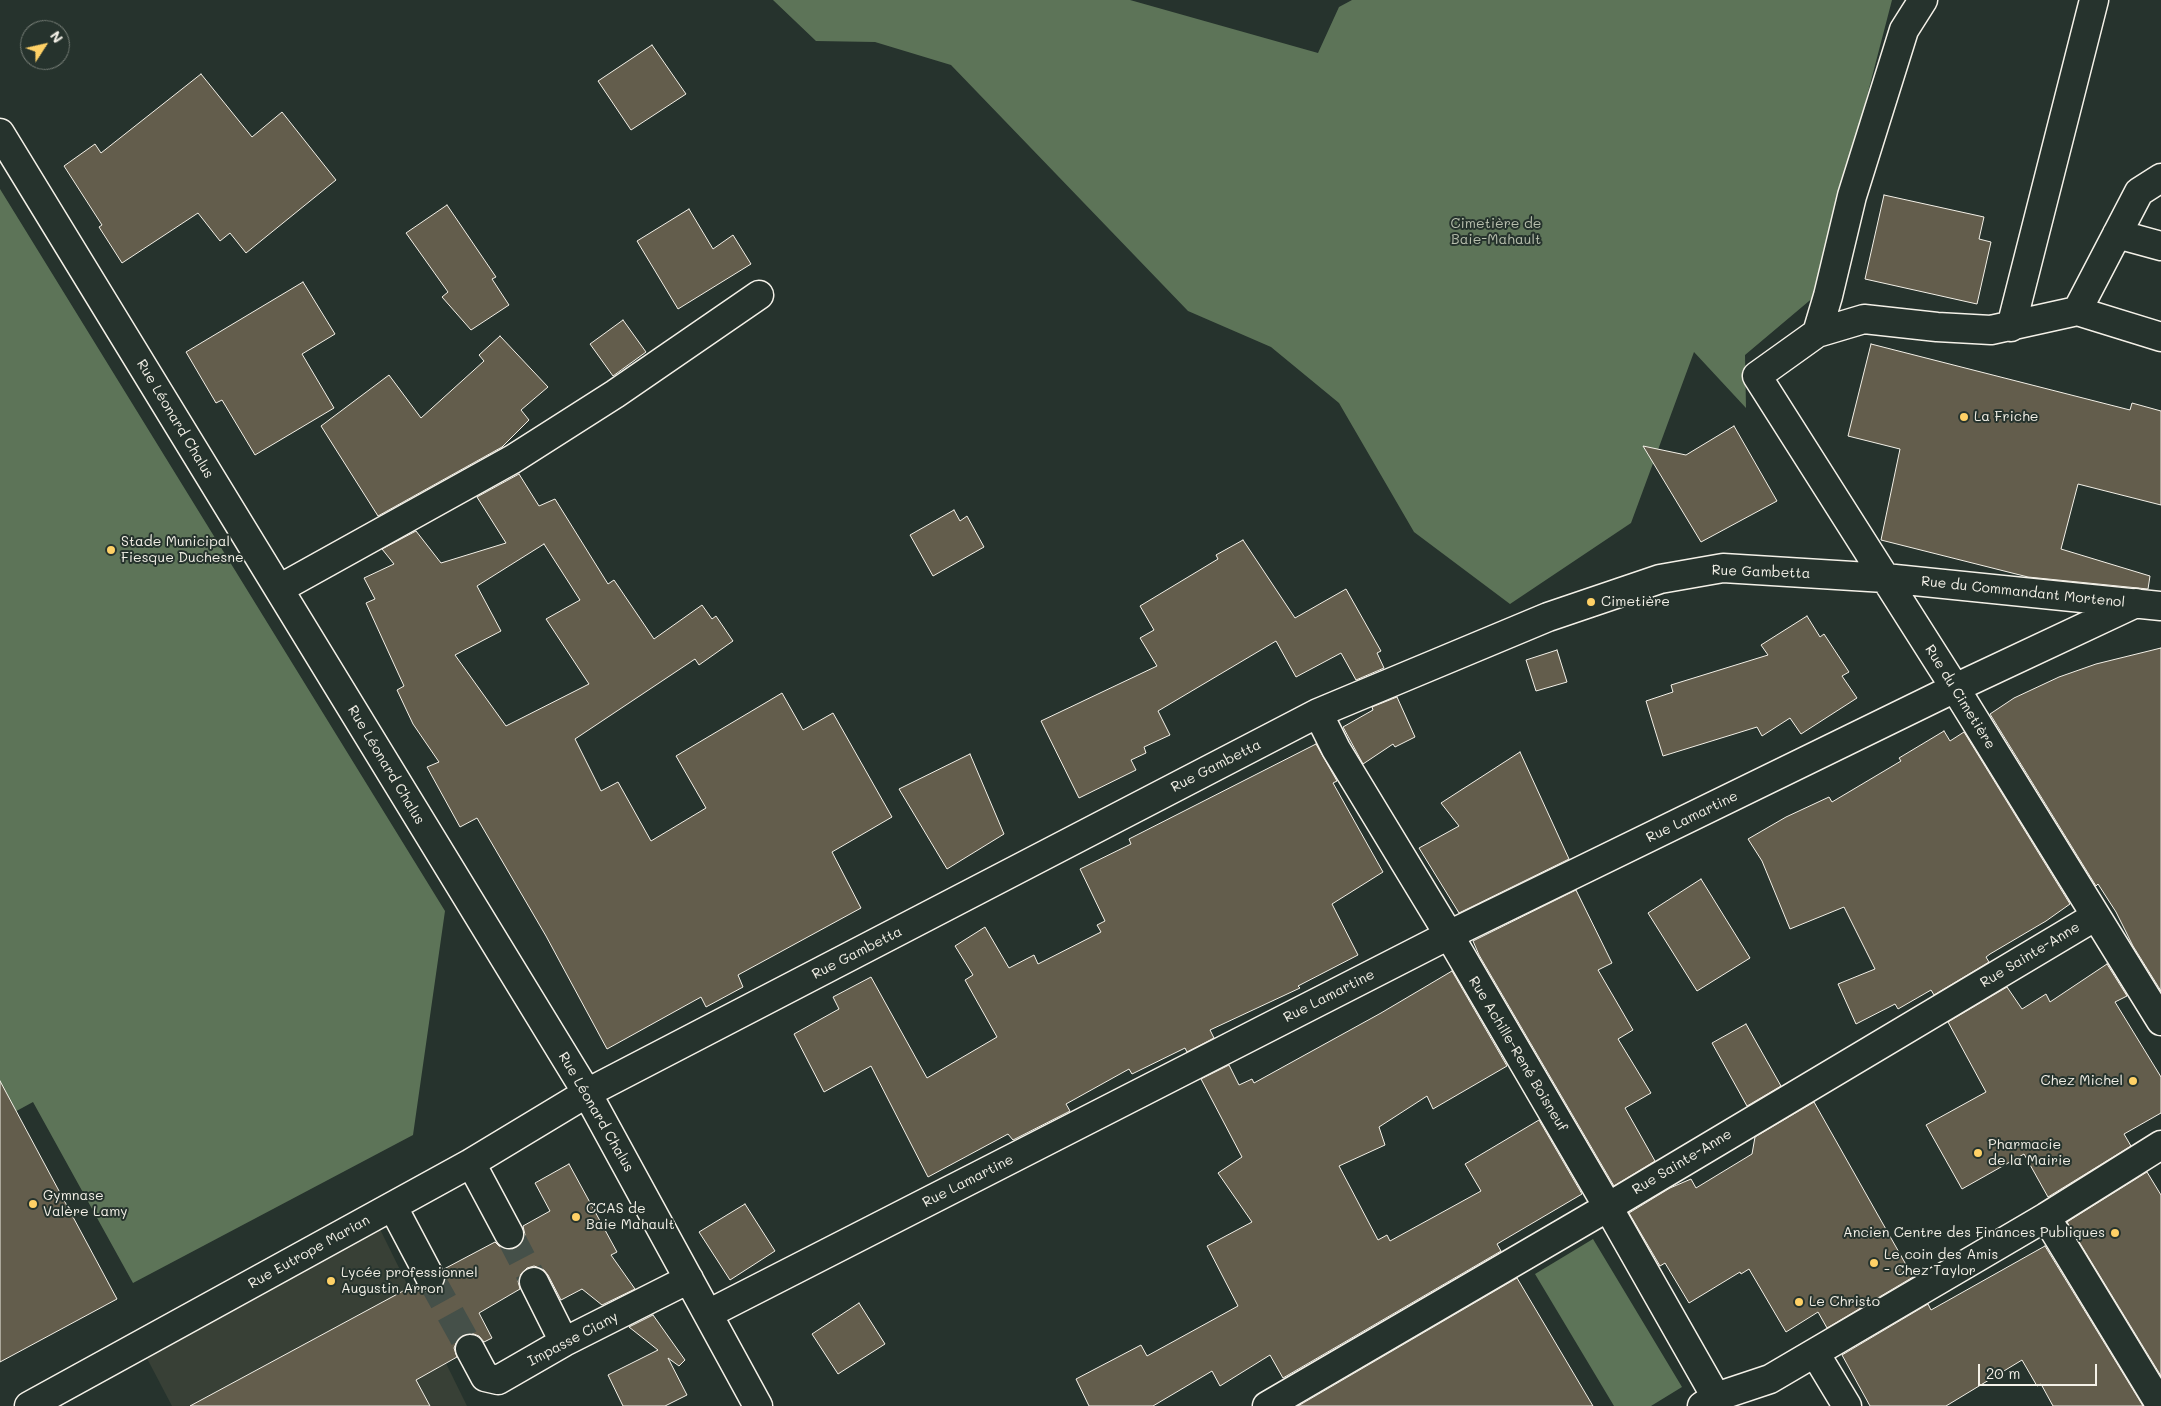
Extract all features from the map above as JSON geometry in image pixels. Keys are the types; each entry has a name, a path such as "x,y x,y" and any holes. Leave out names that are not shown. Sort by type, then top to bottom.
{"street":[{"path":"1817,333 1852,196 1904,30 1923,0"},
{"path":"2011,327 2094,0"},
{"name":"Rue Léonard Chalus","path":"0,133 587,1093 758,1406"},
{"path":"2076,312 2139,192 2161,178"},
{"path":"2117,234 2161,246"},
{"path":"279,589 512,459 615,394 759,295"},
{"path":"1817,333 1864,319 1991,330 2076,312 2161,337"},
{"name":"Rue du Cimetière","path":"1817,333 1756,376 1955,688 2161,1020"},
{"name":"Rue Gambetta","path":"587,1093 1318,713 1548,617 1660,579 1722,568 1885,578"},
{"name":"Rue du Commandant Mortenol","path":"1885,578 2148,605"},
{"name":"Rue Lamartine","path":"708,1314 1449,935 1955,688 2148,605"},
{"name":"Rue Achille-René Boisneuf","path":"1318,713 1336,749 1449,935 1608,1207 1709,1402"},
{"name":"Rue Sainte-Anne","path":"1268,1406 1608,1207 2096,916"},
{"name":"Rue Eutrope Marian","path":"29,1406 393,1207 471,1163 587,1093"},
{"path":"1709,1402 1770,1379 2046,1217 2161,1145"},
{"path":"471,1163 509,1234"},
{"path":"393,1207 430,1277"},
{"path":"2046,1217 2161,1406"},
{"name":"Impasse Ciany","path":"470,1349 484,1378 498,1380 564,1342 688,1279"},
{"path":"534,1282 564,1342"},
{"path":"1815,1353 1846,1406"}],"shaded area":[{"name":"Lycée professionnel Augustin Arron","path":"374,1217 467,1406 172,1406 140,1345"}],"green space":[{"name":"Cimetière de Baie-Mahault","path":"773,0 1130,0 1318,53 1339,7 1352,0 1892,0 1815,296 1745,355 1746,408 1694,352 1631,523 1510,604 1414,532 1339,403 1271,347 1188,311 951,65 875,42 816,41"},
{"name":"Stade Municipal Fiesque Duchesne","path":"0,189 445,911 413,1135 133,1283 33,1102 0,1120"},
{"path":"1593,1239 1682,1387 1651,1406 1614,1406 1535,1274"}],"building":[{"path":"652,45 686,94 631,130 598,81"},
{"path":"201,74 252,137 282,112 336,180 246,253 230,233 220,241 198,213 122,263 99,227 102,225 64,166 95,144 101,153"},
{"path":"1884,195 1984,217 1979,239 1991,242 1977,304 1865,279"},
{"path":"447,205 496,277 492,279 509,305 471,330 442,297 448,292 406,233"},
{"path":"689,209 713,249 733,235 751,264 678,309 637,241"},
{"path":"303,282 335,334 302,354 334,408 255,455 222,400 216,403 186,352"},
{"path":"623,320 646,352 613,376 590,344"},
{"path":"500,336 548,387 521,410 529,420 502,447 378,516 321,426 389,375 421,418 484,361 479,355"},
{"path":"1871,344 2130,410 2132,403 2161,411 2161,505 2078,484 2061,549 2150,576 2148,589 2028,577 1881,540 1900,449 1848,436"},
{"path":"1734,426 1777,501 1701,542 1643,446 1686,455"},
{"path":"519,474 539,506 555,499 608,584 614,580 654,639 702,605 712,619 716,616 733,641 699,665 695,659 575,739 601,791 618,782 651,841 706,808 676,756 782,693 803,730 833,713 892,817 832,852 861,908 738,975 743,987 706,1007 701,997 607,1049 546,936 477,818 460,827 427,767 439,762 413,724 397,690 404,686 366,603 375,599 364,578 394,564 382,549 416,531 441,563 506,543 477,497","holes":["544,544 580,600 546,619 589,684 506,726 455,655 501,631 477,586"]},
{"path":"954,510 960,521 967,516 984,547 933,576 910,535"},
{"path":"1243,540 1295,618 1346,589 1381,651 1377,653 1384,668 1356,680 1341,653 1296,677 1276,641 1158,711 1170,735 1144,747 1146,753 1131,760 1136,770 1079,798 1041,721 1157,666 1140,638 1154,630 1140,606 1218,559 1216,555"},
{"path":"1807,616 1820,637 1824,634 1849,672 1842,676 1857,698 1801,734 1790,718 1762,736 1757,727 1663,756 1646,701 1673,692 1671,685 1768,655 1761,645"},
{"path":"2161,648 2161,991 2133,946 2116,912 2098,884 2096,886 1990,714 2014,698 2059,677 2096,664"},
{"path":"1557,650 1567,682 1536,691 1526,660"},
{"path":"1397,697 1415,737 1395,747 1393,744 1363,764 1343,727 1373,710 1372,707"},
{"path":"1944,731 1950,741 1964,732 2070,904 2046,921 1990,954 1986,957 1989,962 1934,995 1931,990 1898,1009 1895,1004 1856,1024 1838,984 1875,969 1844,907 1790,929 1762,861 1748,839 1786,817 1829,797 1832,802 1901,761 1899,758"},
{"path":"1316,744 1337,781 1333,783 1383,872 1332,904 1358,955 1298,986 1300,988 1210,1030 1214,1038 1187,1052 1185,1048 1132,1074 1129,1069 1066,1104 1070,1111 1013,1140 1008,1134 928,1177 871,1066 824,1092 794,1034 839,1009 833,997 871,977 927,1078 997,1037 965,980 973,975 955,946 985,927 1009,968 1034,955 1038,964 1101,932 1097,925 1105,921 1080,869 1131,844 1129,839"},
{"path":"1520,752 1569,859 1459,913 1419,848 1459,826 1441,803"},
{"path":"970,754 1004,834 947,869 899,789"},
{"path":"1701,879 1750,958 1697,991 1648,913"},
{"path":"1576,890 1612,963 1598,970 1633,1030 1618,1039 1651,1093 1625,1108 1655,1161 1614,1186 1479,955 1473,941"},
{"path":"2107,964 2127,996 2115,1002 2161,1077 2161,1113 2124,1134 2131,1146 2048,1197 2024,1154 1962,1189 1926,1125 1986,1092 1948,1022 2007,987 2022,1009 2046,994 2050,1002"},
{"path":"1452,971 1507,1066 1433,1109 1427,1096 1379,1127 1385,1145 1339,1166 1378,1240 1387,1235 1390,1241 1481,1191 1465,1164 1539,1120 1582,1194 1497,1244 1501,1251 1283,1378 1270,1355 1220,1386 1212,1371 1153,1406 1089,1406 1076,1379 1141,1345 1147,1356 1238,1306 1207,1246 1252,1222 1218,1173 1242,1157 1201,1079 1229,1065 1239,1085 1252,1079 1254,1083 1381,1013"},
{"path":"1746,1024 1781,1086 1747,1106 1712,1043"},
{"name":"Gymnase Valère Lamy","path":"0,1081 117,1299 0,1362"},
{"path":"1814,1102 1913,1277 1827,1328 1818,1312 1786,1332 1749,1269 1741,1274 1740,1272 1689,1303 1665,1263 1660,1266 1629,1213 1670,1188 1691,1179 1696,1188 1752,1154 1755,1137"},
{"path":"569,1164 617,1252 611,1255 635,1289 602,1305 582,1289 561,1300 543,1269 534,1266 527,1268 521,1274 518,1281 520,1289 479,1313 492,1338 484,1342 479,1336 471,1333 462,1336 454,1348 457,1357 416,1380 430,1406 190,1406 416,1284 421,1290 429,1293 438,1291 446,1278 444,1269 495,1242 500,1247 508,1250 517,1247 525,1235 523,1226 550,1211 535,1183"},
{"path":"2147,1172 2161,1195 2161,1376 2067,1222"},
{"path":"745,1204 775,1251 730,1280 699,1232"},
{"path":"2045,1246 2143,1406 2053,1406 2041,1384 2037,1386 2022,1360 1946,1406 1870,1406 1842,1355 1928,1304 1931,1310"},
{"path":"1517,1278 1593,1406 1298,1406"},
{"path":"859,1303 885,1344 838,1374 812,1334"},
{"path":"653,1315 685,1360 679,1366 668,1358 687,1395 665,1406 623,1406 608,1375 658,1350 629,1327"}],"tunnel":[{"path":"509,1234 534,1282"},
{"path":"430,1277 470,1349"}],"place":[{"name":"La Friche","path":"1964,417"},
{"name":"Stade Municipal Fiesque Duchesne","path":"111,550"},
{"name":"Cimetière","path":"1591,602"},
{"name":"Chez Michel","path":"2133,1081"},
{"name":"Pharmacie de la Mairie","path":"1978,1153"},
{"name":"Gymnase Valère Lamy","path":"33,1204"},
{"name":"CCAS de Baie Mahault","path":"576,1217"},
{"name":"Ancien Centre des Finances Publiques","path":"2115,1233"},
{"name":"Le coin des Amis - Chez Taylor","path":"1874,1263"},
{"name":"Lycée professionnel Augustin Arron","path":"331,1281"},
{"name":"Le Christo","path":"1799,1302"}]}
